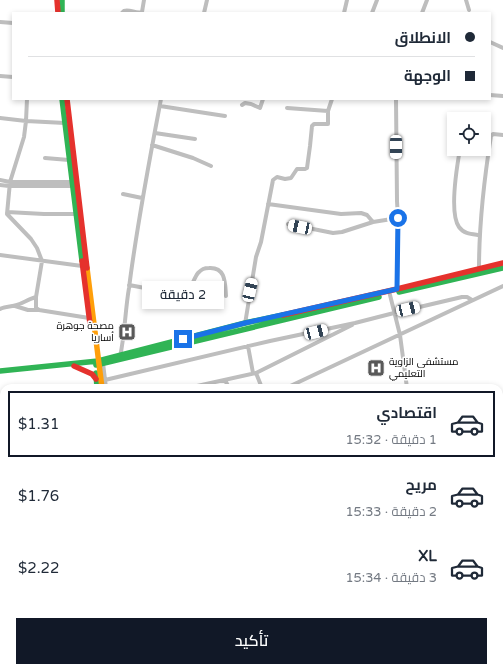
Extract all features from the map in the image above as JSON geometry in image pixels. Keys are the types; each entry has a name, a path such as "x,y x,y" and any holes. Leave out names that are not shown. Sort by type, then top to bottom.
{"main road":[{"path":"57,0 58,12"},
{"path":"62,0 62,12"},
{"path":"62,100 68,123 101,384"},
{"path":"67,100 69,160 75,184 75,214 89,318 98,363 98,384"},
{"path":"0,375 98,363 245,325 390,293 503,263"},
{"path":"397,291 503,268"},
{"path":"0,371 28,367 98,363"},
{"path":"74,366 92,374 97,379"}],"street":[{"path":"142,12 144,0"},
{"path":"204,12 207,0"},
{"path":"344,12 347,0"},
{"path":"372,12 377,0"},
{"path":"422,12 427,0"},
{"path":"466,0 469,10"},
{"path":"123,12 127,10 134,12"},
{"path":"0,22 12,23"},
{"path":"491,42 503,48"},
{"path":"0,76 12,77"},
{"path":"491,95 503,96"},
{"path":"27,100 26,121 22,146 10,184 7,213 31,239 37,248 42,261 36,297 36,308 39,310"},
{"path":"120,357 142,198 161,100"},
{"path":"242,105 245,103 251,104 260,108 263,100"},
{"path":"245,325 256,257 261,242 275,177 288,179 291,178 297,169 307,168 312,126 314,124 328,124 328,111 332,100"},
{"path":"396,100 398,218 397,291"},
{"path":"160,106 225,116"},
{"path":"287,108 328,111"},
{"path":"0,118 68,123"},
{"path":"155,133 195,139"},
{"path":"491,136 493,134 503,134"},
{"path":"152,145 193,158 211,166"},
{"path":"458,156 454,186 455,214 458,226 468,234 479,235"},
{"path":"479,269 479,235 488,156"},
{"path":"46,158 69,160"},
{"path":"0,180 10,184"},
{"path":"0,185 75,184"},
{"path":"123,194 142,198"},
{"path":"268,204 341,214 361,213 367,215 373,222"},
{"path":"0,214 75,214"},
{"path":"288,224 334,233 342,232 373,222 398,218"},
{"path":"0,255 82,266"},
{"path":"129,285 178,294 187,291 200,271 204,268 214,268 221,271 225,278 226,296"},
{"path":"295,384 502,286"},
{"path":"390,293 400,335 406,384"},
{"path":"15,306 36,297"},
{"path":"105,380 248,346 356,323 394,312 462,297 467,297 472,300"},
{"path":"0,309 15,306 28,310 39,310 89,318"},
{"path":"213,384 255,373 356,323"},
{"path":"248,346 255,373 260,384"},
{"path":"98,363 106,384"},
{"path":"225,380 227,384"}],"traffic: fast":[{"path":"62,0 62,12"},
{"path":"62,100 82,261"},
{"path":"399,292 503,268"},
{"path":"96,365 379,297"},
{"path":"0,371 98,361 245,323 283,315"},
{"path":"96,373 97,384"}],"traffic: slow":[{"path":"87,268 102,384"}],"traffic: jam":[{"path":"57,0 58,12"},
{"path":"67,100 87,268"},
{"path":"82,261 90,324"},
{"path":"283,315 503,263"},
{"path":"74,366 92,374 96,379"}],"place":[{"name":"مصحة جوهرة أساريا","path":"127,332"},
{"name":"مستشفى الزاوية التعليمي","path":"376,368"}],"route":[{"path":"183,339 245,323 397,289 398,218"}]}
